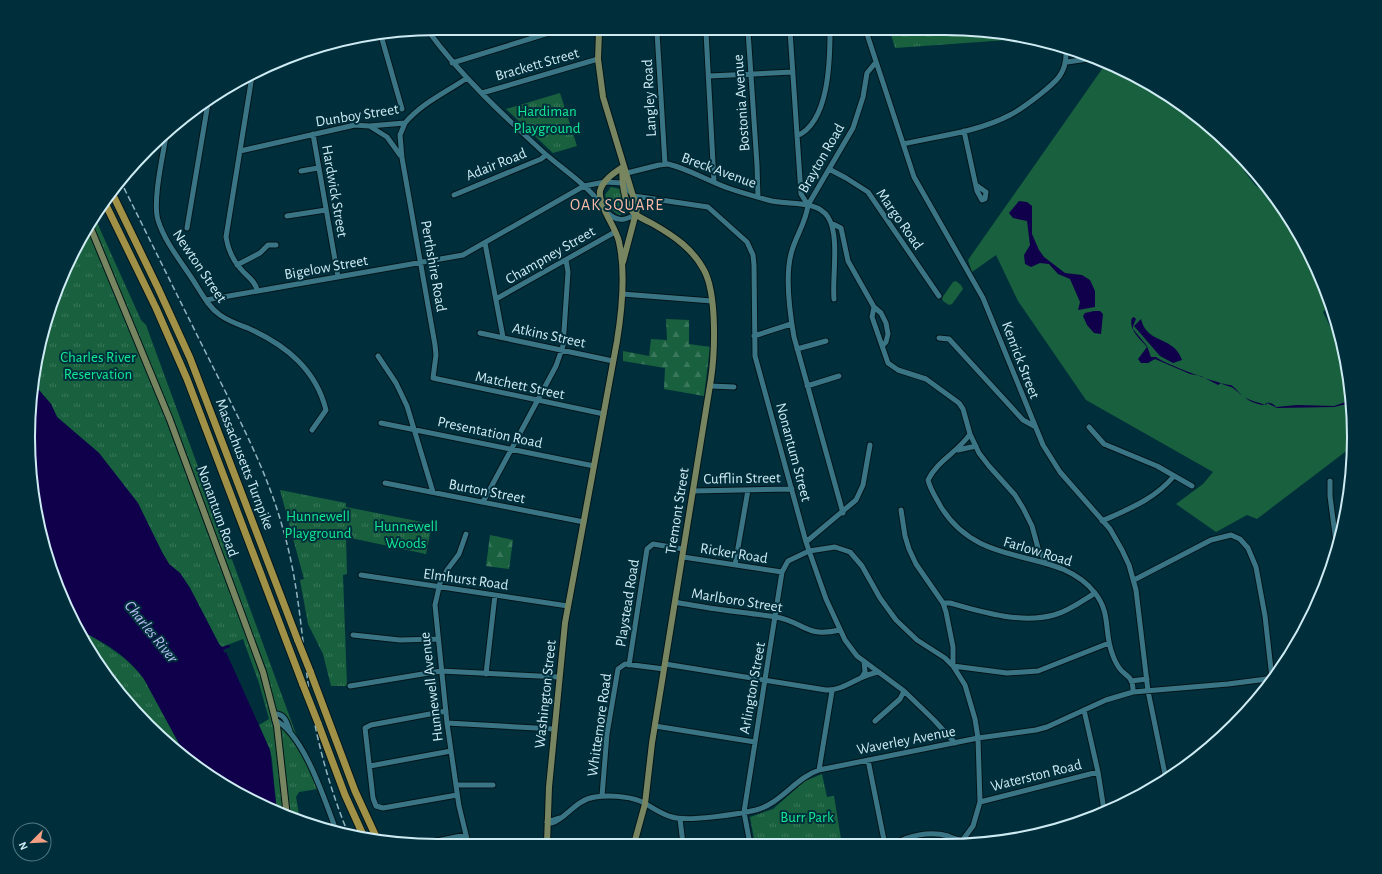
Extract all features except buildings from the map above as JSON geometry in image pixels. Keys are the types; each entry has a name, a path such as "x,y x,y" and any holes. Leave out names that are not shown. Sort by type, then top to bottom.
{"highway":[{"name":"Massachusetts Turnpike","path":"114,198 162,295 202,386 355,791 375,834"},
{"name":"Massachusetts Turnpike","path":"107,208 150,295 184,372 303,685 361,831"}],"main road":[{"path":"599,35 598,59 604,99 624,174 634,196 636,208 636,214 622,269"},
{"path":"622,269 619,243 600,196 601,188 605,182 623,167"},
{"path":"624,174 622,183 630,208 636,214"},
{"name":"Tremont Street","path":"635,839 645,804 655,726 713,364 712,301 706,273 694,254 675,237 636,214"},
{"name":"Nonantum Road","path":"92,231 170,420 259,662 275,717 286,809"},
{"path":"615,232 623,236 630,233"},
{"name":"Washington Street","path":"547,839 554,728 568,606 584,522 592,489 594,466 619,326 622,294 622,269"}],"street":[{"path":"433,35 452,62 466,78 546,155 584,186 604,209 617,220 636,214"},
{"path":"452,62 542,35"},
{"name":"Langley Road","path":"657,35 665,164"},
{"path":"706,35 714,182"},
{"name":"Bostonia Avenue","path":"748,35 758,197"},
{"path":"790,35 801,194 808,205"},
{"path":"798,136 809,128 827,90 830,61 830,35"},
{"name":"Kenrick Street","path":"867,35 903,144 920,190 968,268 983,298 1043,445 1060,472 1102,521 1122,550 1134,580 1148,691 1165,773"},
{"path":"382,39 402,109"},
{"path":"903,144 964,131 999,120 1019,110 1048,89 1061,76 1067,62 1066,54"},
{"name":"Brackett Street","path":"482,93 598,59"},
{"path":"1067,62 1083,60"},
{"name":"Brayton Road","path":"843,513 791,324 789,279 791,255 805,219 808,205 853,128 863,97 867,73 876,62"},
{"path":"709,76 793,72"},
{"name":"Dunboy Street","path":"240,151 355,125 369,126 405,123 415,111 428,101 466,78"},
{"path":"251,80 226,232 229,251 237,265 251,279 256,290"},
{"path":"187,228 207,108"},
{"name":"Perthshire Road","path":"405,123 400,135 402,158 436,350 433,378"},
{"name":"Perthshire Road","path":"369,126 387,137 402,158"},
{"path":"964,131 976,185"},
{"name":"Hardwick Street","path":"313,134 338,277"},
{"name":"Newton Street","path":"165,141 157,198 157,218 162,232 206,300 220,315 267,338 295,357 304,366 313,378 326,410 312,430"},
{"name":"Adair Road","path":"454,195 541,159 546,155"},
{"name":"Breck Avenue","path":"624,174 665,164 758,197 808,205 824,212 831,223 841,228 848,260 874,307"},
{"path":"301,171 318,168"},
{"name":"Margo Road","path":"829,169 868,192 939,296"},
{"path":"605,182 622,183 634,196"},
{"name":"Bigelow Street","path":"206,300 256,290 463,255 584,186 605,182"},
{"name":"Nonantum Street","path":"634,196 708,207 743,236 750,248 754,260 755,356 806,542 821,586 840,630 850,647 864,661 904,691 955,743"},
{"path":"287,216 326,210"},
{"path":"831,223 835,246 832,282 834,299"},
{"name":"Champney Street","path":"496,299 615,232"},
{"path":"485,243 503,337"},
{"path":"237,265 260,253 268,245 276,246"},
{"path":"483,502 539,401 553,373 562,350 568,272 566,260"},
{"path":"622,294 712,301"},
{"path":"882,345 886,342 888,334 886,323 882,313 874,307 872,317 886,358 892,366 906,373 926,379 958,403 963,409 970,434 976,446 989,466 1015,495 1023,508 1047,564"},
{"path":"754,336 791,324"},
{"name":"Atkins Street","path":"480,333 613,361"},
{"path":"939,338 949,339 1023,420 1034,426"},
{"path":"797,349 826,341"},
{"path":"378,356 400,391 414,428 434,492"},
{"path":"807,386 839,376"},
{"name":"Matchett Street","path":"433,378 604,414"},
{"path":"710,386 734,386"},
{"name":"Presentation Road","path":"381,423 414,428 594,466"},
{"path":"1089,428 1104,444 1143,459 1192,486"},
{"path":"957,450 970,434"},
{"path":"806,542 843,513 856,500 863,486 870,445"},
{"path":"957,450 976,446"},
{"name":"Farlow Road","path":"957,450 935,469 928,479 932,492 950,521 966,535 997,551 1047,564 1072,573 1095,593 1106,613 1109,643 1115,661 1120,669 1131,680"},
{"path":"1102,521 1135,507 1167,485 1174,476"},
{"path":"1330,481 1330,496 1335,533"},
{"name":"Burton Street","path":"385,483 584,522"},
{"name":"Cufflin Street","path":"693,490 792,490"},
{"path":"735,565 748,490"},
{"path":"901,510 905,536 909,549 916,564 943,604 951,632 954,666"},
{"name":"Hunnewell Avenue","path":"466,534 460,554 445,572 438,587 435,602 447,723 457,794 467,839"},
{"path":"1134,580 1211,540 1231,535 1236,537 1248,548 1256,567 1265,616 1272,670"},
{"name":"Playstead Road","path":"684,550 653,544 647,549 629,665 665,667 832,690"},
{"path":"782,572 788,561 809,551 835,547 842,548 856,557 880,598 896,620 917,640 945,658 954,666 965,685 971,701 978,738 980,802 973,826 963,838"},
{"path":"1034,561 1041,553"},
{"name":"Ricker Road","path":"683,556 782,572"},
{"name":"Arlington Street","path":"749,839 744,812 782,572"},
{"name":"Elmhurst Road","path":"361,575 568,606"},
{"path":"943,604 950,603 992,614 1038,618 1054,615 1095,593"},
{"path":"486,674 495,595"},
{"name":"Marlboro Street","path":"675,602 776,617 788,620 813,633 825,633 840,630"},
{"path":"353,635 405,640 438,639"},
{"path":"954,666 1007,673 1038,671 1109,643"},
{"path":"862,677 865,672 864,661"},
{"name":"Whittemore Road","path":"602,796 607,734 617,674 621,665 629,665"},
{"path":"350,686 441,672 559,677"},
{"path":"819,770 832,690 862,677 879,672"},
{"path":"1133,692 1131,680 1147,679"},
{"name":"Waverley Avenue","path":"548,822 559,818 575,805 584,800 602,796 633,799 664,814 680,819 744,812 766,807 776,801 798,780 819,770 978,738 1042,729 1106,700 1133,692 1228,684 1266,679"},
{"path":"876,721 900,699 904,691"},
{"path":"1084,710 1098,772 1103,806"},
{"path":"446,711 371,725 365,728 374,802 380,808 457,794"},
{"path":"275,717 279,714 284,717 292,736 314,772 334,825"},
{"path":"447,723 554,728"},
{"path":"655,726 755,742"},
{"path":"370,766 451,751"},
{"path":"868,760 883,839"},
{"name":"Waterston Road","path":"980,802 1098,772"},
{"path":"456,785 493,785"},
{"path":"680,819 682,839"},
{"path":"904,839 928,834 948,836 952,839"},
{"path":"446,839 466,835"}],"green space":[{"path":"891,35 971,36 1008,40 895,48"},
{"path":"1103,68 1123,76 1168,103 1190,118 1210,135 1243,168 1255,185 1264,192 1293,236 1306,259 1316,283 1326,308 1323,312 1333,333 1344,385 1346,451 1257,519 1247,515 1216,532 1176,504 1203,484 1213,472 1086,400 1018,301 996,255 972,272 968,260"},
{"name":"Hardiman Playground","path":"560,93 577,146 553,153 506,109"},
{"name":"OAK SQUARE","path":"611,187 620,189 627,210 620,215 612,210 605,195"},
{"name":"Charles River Reservation","path":"97,223 141,320 146,325 296,734 311,759 324,788 299,792 296,797 299,814 276,805 272,759 270,750 259,725 269,719 259,683 243,639 222,647 219,644 190,588 180,573 169,564 133,497 99,453 57,417 51,404 39,390 38,385 43,359 56,308 76,259"},
{"path":"956,281 963,289 952,304 949,305 943,301 942,298 953,282"},
{"path":"666,319 689,320 689,344 710,347 704,396 664,389 665,368 623,361 623,351 649,356 651,339 667,340"},
{"name":"Hunnewell Playground","path":"280,490 346,503 346,507 432,524 426,554 346,537 347,574 343,575 347,686 331,686 323,654 308,624 300,580 304,579"},
{"path":"490,535 513,540 509,569 486,566"},
{"path":"86,634 121,656 137,670 144,679 180,746 153,721 118,682"},
{"name":"Burr Park","path":"822,774 827,797 834,796 841,839 754,839 750,817 773,809 805,781"}],"water":[{"path":"1019,201 1027,202 1032,206 1032,234 1044,257 1065,273 1082,275 1090,280 1095,291 1095,307 1078,310 1080,302 1070,279 1058,274 1049,264 1040,263 1031,267 1025,264 1024,255 1030,245 1027,221 1013,218 1009,213"},
{"path":"1100,311 1103,314 1101,334 1094,333 1087,325 1083,316 1085,313"},
{"path":"1134,317 1136,319 1133,329 1147,346 1151,357 1156,357 1198,375 1190,374 1155,359 1148,363 1141,363 1138,359 1147,347 1133,330 1131,322 1132,318"},
{"path":"1141,319 1143,325 1151,335 1171,345 1182,360 1173,363 1160,356 1134,326"},
{"path":"1204,378 1217,382 1221,383 1218,385"},
{"path":"1221,383 1231,385 1241,394 1233,388"},
{"name":"Charles River","path":"38,386 39,390 51,404 57,417 99,453 138,503 162,552 169,564 180,573 190,588 219,644 222,647 229,645 230,647 223,650 225,653 226,652 270,750 276,805 259,798 236,785 192,756 180,746 144,679 121,655 104,643 87,634 76,615 56,566 49,541 38,489 36,463 35,437"},
{"path":"1247,398 1265,405 1256,404"},
{"path":"1345,402 1345,404 1334,407 1277,408 1267,403 1273,404 1276,407 1297,405 1334,406"}],"railway":[{"path":"123,186 242,425 269,486 289,551 297,595 311,705 318,738 326,770 346,828"}],"district":[{"name":"OAK SQUARE","path":"617,204"}],"park label":[{"name":"Hunnewell Woods","path":"406,534"}]}
